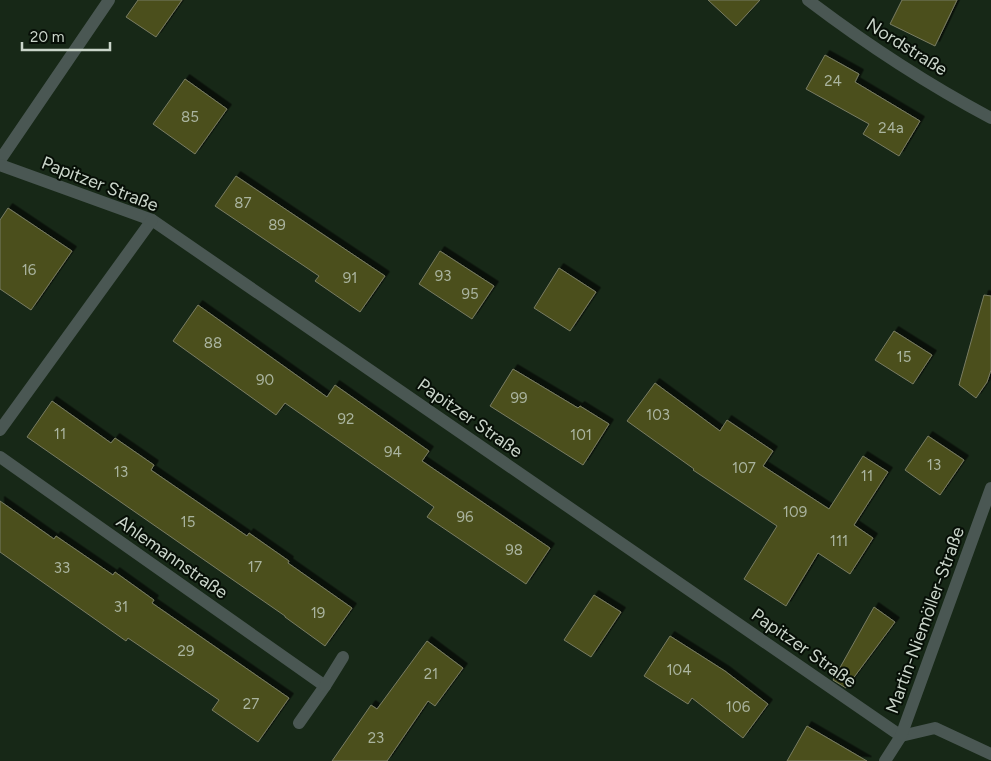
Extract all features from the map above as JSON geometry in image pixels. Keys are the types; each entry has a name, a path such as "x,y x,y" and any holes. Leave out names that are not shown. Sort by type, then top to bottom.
{"street":[{"path":"0,160 109,0"},
{"name":"Nordstraße","path":"808,0 853,34 966,105 991,118"},
{"name":"Papitzer Straße","path":"0,164 152,220 901,736"},
{"path":"0,430 152,220"},
{"name":"Ahlemannstraße","path":"0,457 325,686"},
{"name":"Martin-Niemöller-Straße","path":"885,761 901,736 991,488"},
{"path":"299,723 343,657"},
{"path":"901,736 935,728 991,754"}],"building":[{"path":"138,0 182,0 156,37 126,17"},
{"path":"708,0 760,0 736,26"},
{"path":"902,0 957,0 935,46 890,24"},
{"path":"825,55 859,74 855,82 920,121 899,156 863,134 869,124 806,89"},
{"path":"185,79 227,109 195,154 153,124"},
{"path":"236,176 385,276 360,312 315,281 319,276 215,206"},
{"path":"8,208 72,251 31,310 0,289 0,220"},
{"path":"440,251 494,286 472,319 419,284"},
{"path":"559,268 596,292 570,331 534,308"},
{"path":"984,295 991,296 991,370 987,382 976,398 959,385"},
{"path":"198,305 327,397 335,385 429,451 422,461 550,548 526,584 427,517 434,507 285,403 276,415 173,341"},
{"path":"894,331 932,355 913,384 875,360"},
{"path":"513,369 578,408 580,406 609,424 583,465 490,406"},
{"path":"655,383 720,431 727,420 773,451 763,466 829,509 863,456 888,472 854,525 873,538 850,574 818,553 786,606 744,579 777,526 693,470 627,421"},
{"path":"52,401 111,443 115,438 154,465 151,470 247,536 249,533 352,608 325,646 285,616 27,437"},
{"path":"928,436 964,460 940,495 905,470"},
{"path":"0,501 54,539 56,536 113,575 115,572 154,600 152,603 289,698 258,742 212,710 219,700 128,638 126,641 0,552"},
{"path":"594,595 621,612 591,657 564,640"},
{"path":"874,607 895,622 846,688 833,680"},
{"path":"670,636 725,671 768,704 743,738 692,698 688,704 644,676"},
{"path":"427,641 463,668 435,706 428,701 387,761 332,761 371,705 377,709"},
{"path":"807,726 867,761 787,761"}]}
